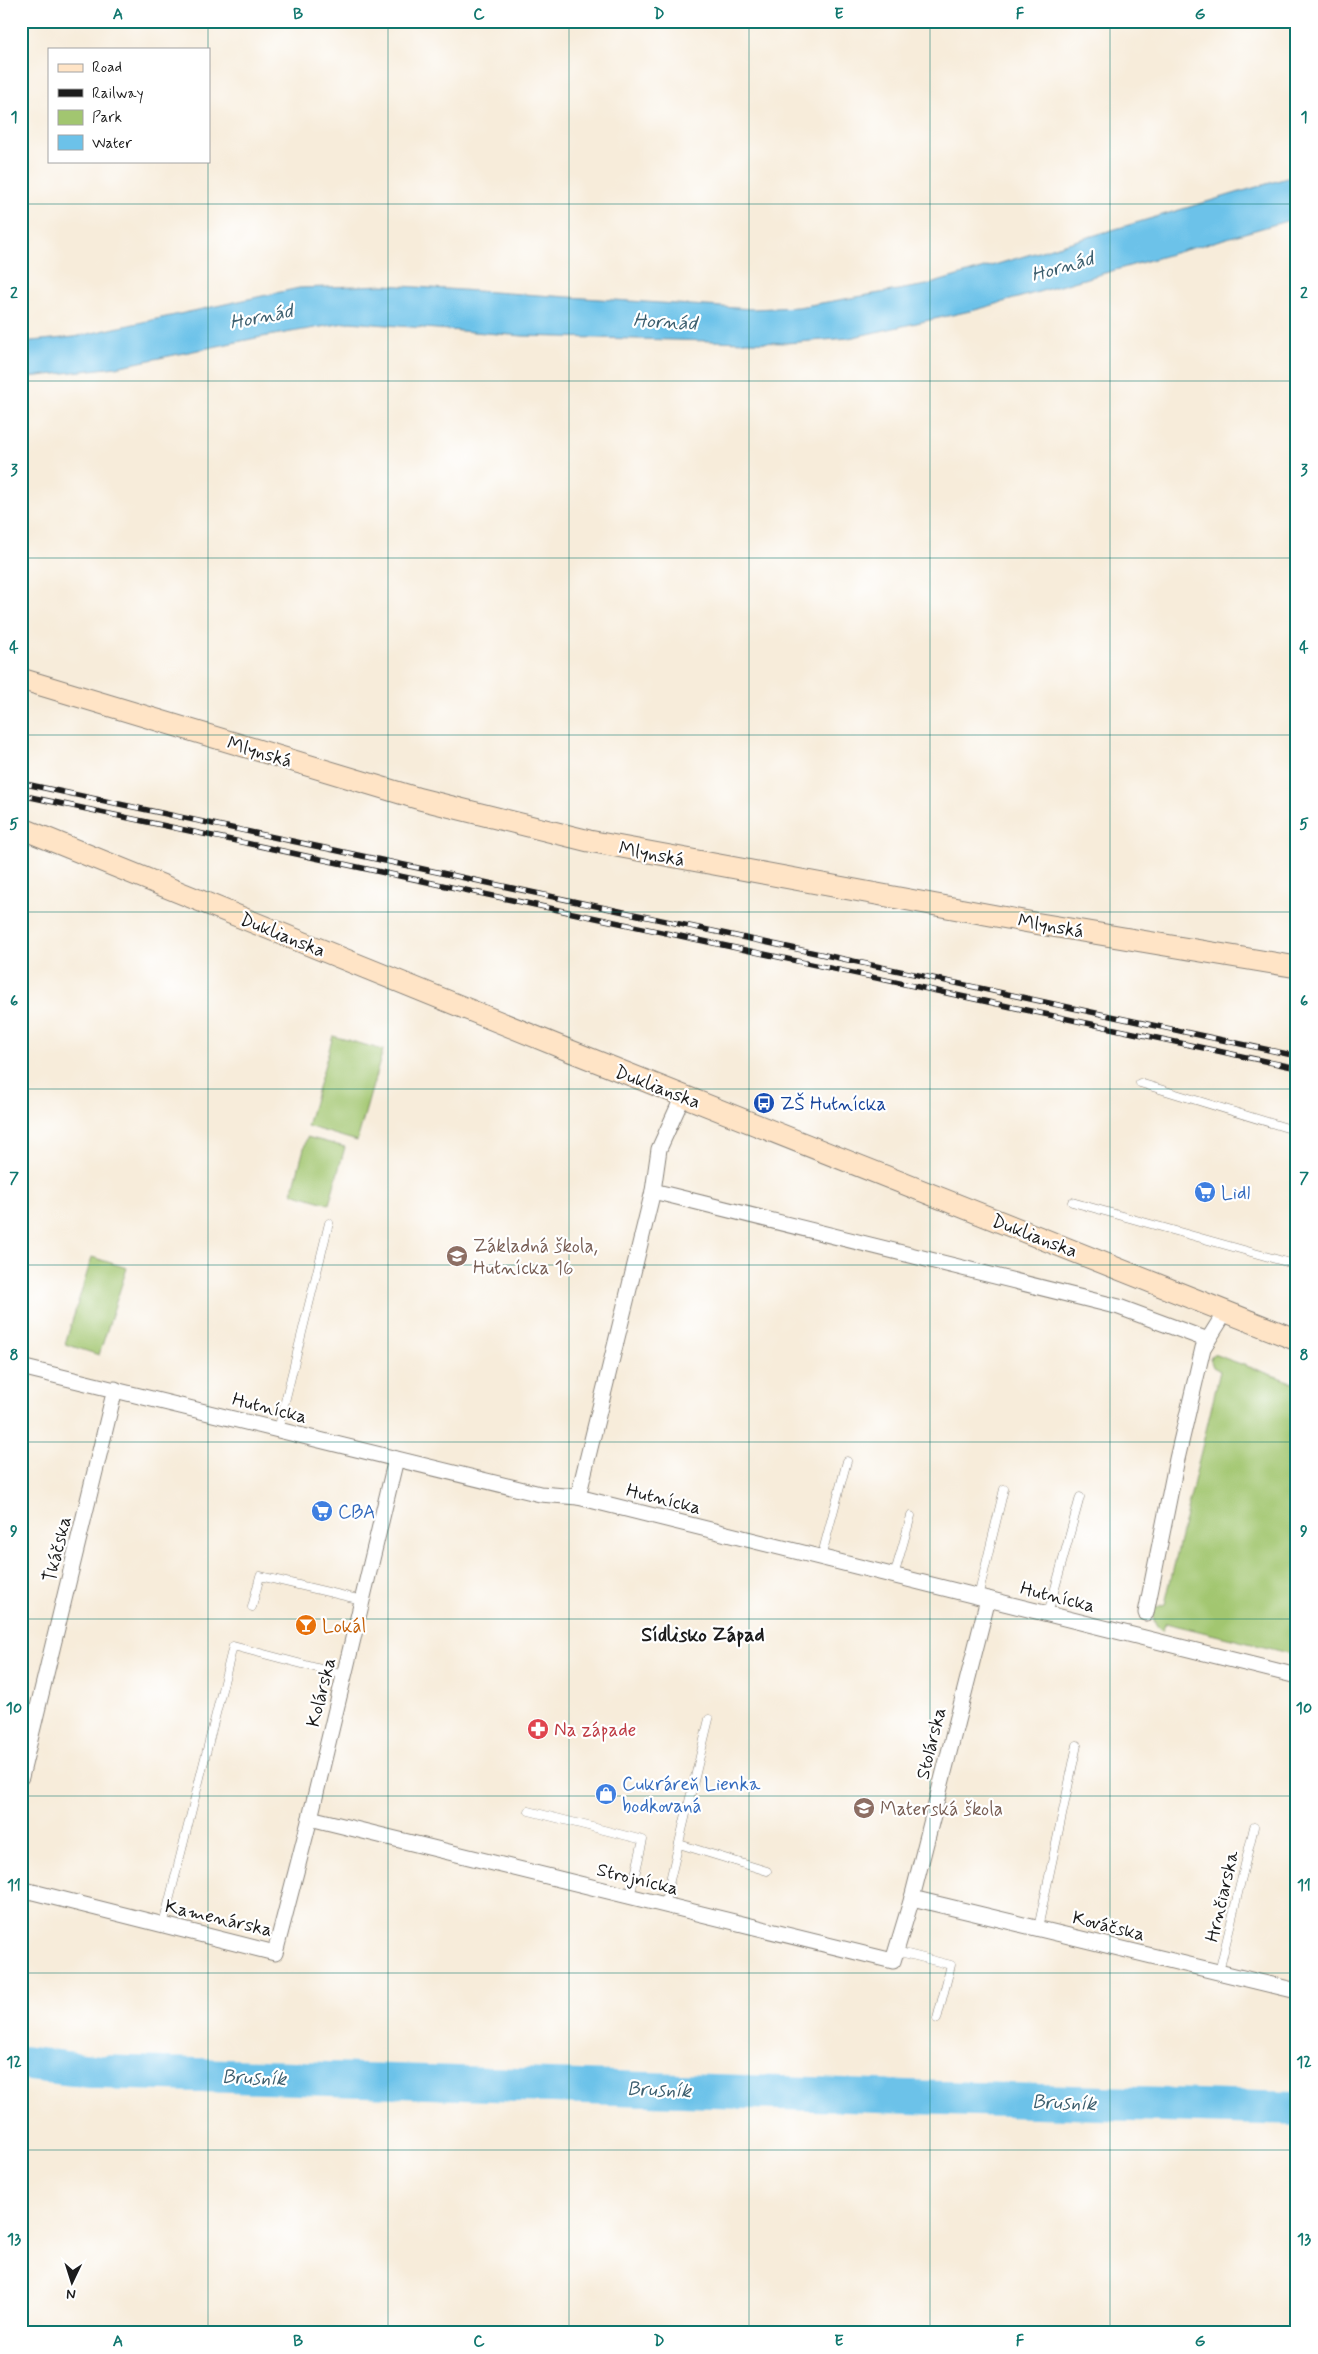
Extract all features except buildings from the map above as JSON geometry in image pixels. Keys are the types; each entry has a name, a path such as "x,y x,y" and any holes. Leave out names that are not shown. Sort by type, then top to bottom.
{"main road":[{"name":"Mlynská","path":"21,679 420,799 590,841 1034,923 1297,967"},
{"name":"Duklianska","path":"21,828 683,1096 1297,1340"}],"street":[{"path":"578,1498 652,1192 659,1149 683,1096"},
{"path":"652,1192 1119,1307 1208,1340"},
{"path":"1146,1614 1177,1459 1203,1348 1226,1311"},
{"name":"Hutnícka","path":"21,1367 540,1494 578,1498 1297,1676"},
{"name":"Tkáčska","path":"21,1776 115,1389"},
{"name":"Kolárska","path":"310,1818 396,1459"},
{"name":"Stolárska","path":"912,1898 983,1598"},
{"name":"Strojnícka","path":"310,1818 893,1961 896,1951"},
{"name":"Kamenárska","path":"21,1889 275,1953 310,1818"},
{"path":"896,1951 912,1898"},
{"name":"Kováčska","path":"912,1898 1297,1991"}],"lane":[{"path":"1140,1083 1297,1131"},
{"path":"1072,1202 1297,1265"},
{"path":"278,1430 329,1223"},
{"path":"821,1558 847,1460"},
{"path":"983,1598 1004,1489"},
{"path":"1048,1614 1080,1497"},
{"path":"894,1576 911,1516"},
{"path":"252,1607 260,1576 362,1600"},
{"path":"162,1925 233,1646 344,1675"},
{"path":"664,1905 708,1719"},
{"path":"1038,1928 1077,1746"},
{"path":"529,1811 643,1840 630,1897"},
{"name":"Hrnčiarska","path":"1219,1972 1254,1827"},
{"path":"678,1844 767,1872"},
{"path":"896,1951 951,1965 937,2018"}],"green space":[{"path":"333,1036 383,1050 357,1141 307,1126"},
{"path":"307,1137 345,1147 329,1204 292,1193"},
{"path":"92,1257 127,1268 99,1355 65,1344"},
{"path":"1213,1354 1297,1384 1297,1655 1166,1623 1162,1631 1156,1626 1154,1620 1154,1605 1157,1607 1165,1604 1220,1371 1213,1367 1210,1359"}],"water":[{"name":"Hornád","path":"1297,175 1297,218 979,309 849,338 786,343 523,336 350,322 256,338 116,367 21,378 21,342 74,337 299,288 385,285 752,309 798,307 927,285"}],"waterway":[{"name":"Brusník","path":"21,2063 100,2072 1297,2109"}],"railway":[{"path":"21,783 1297,1056"},
{"path":"21,795 1297,1068"}],"place":[{"name":"ZŠ Hutnícka","path":"764,1103"},
{"name":"Lidl","path":"1205,1192"},
{"name":"Základná škola, Hutnícka 16","path":"457,1256"},
{"name":"CBA","path":"322,1511"},
{"name":"Lokál","path":"306,1625"},
{"name":"Na západe","path":"538,1729"},
{"name":"Cukráreň Lienka bodkovaná","path":"606,1794"},
{"name":"Materská škola","path":"864,1808"}],"district":[{"name":"Sídlisko Západ","path":"703,1634"}]}
